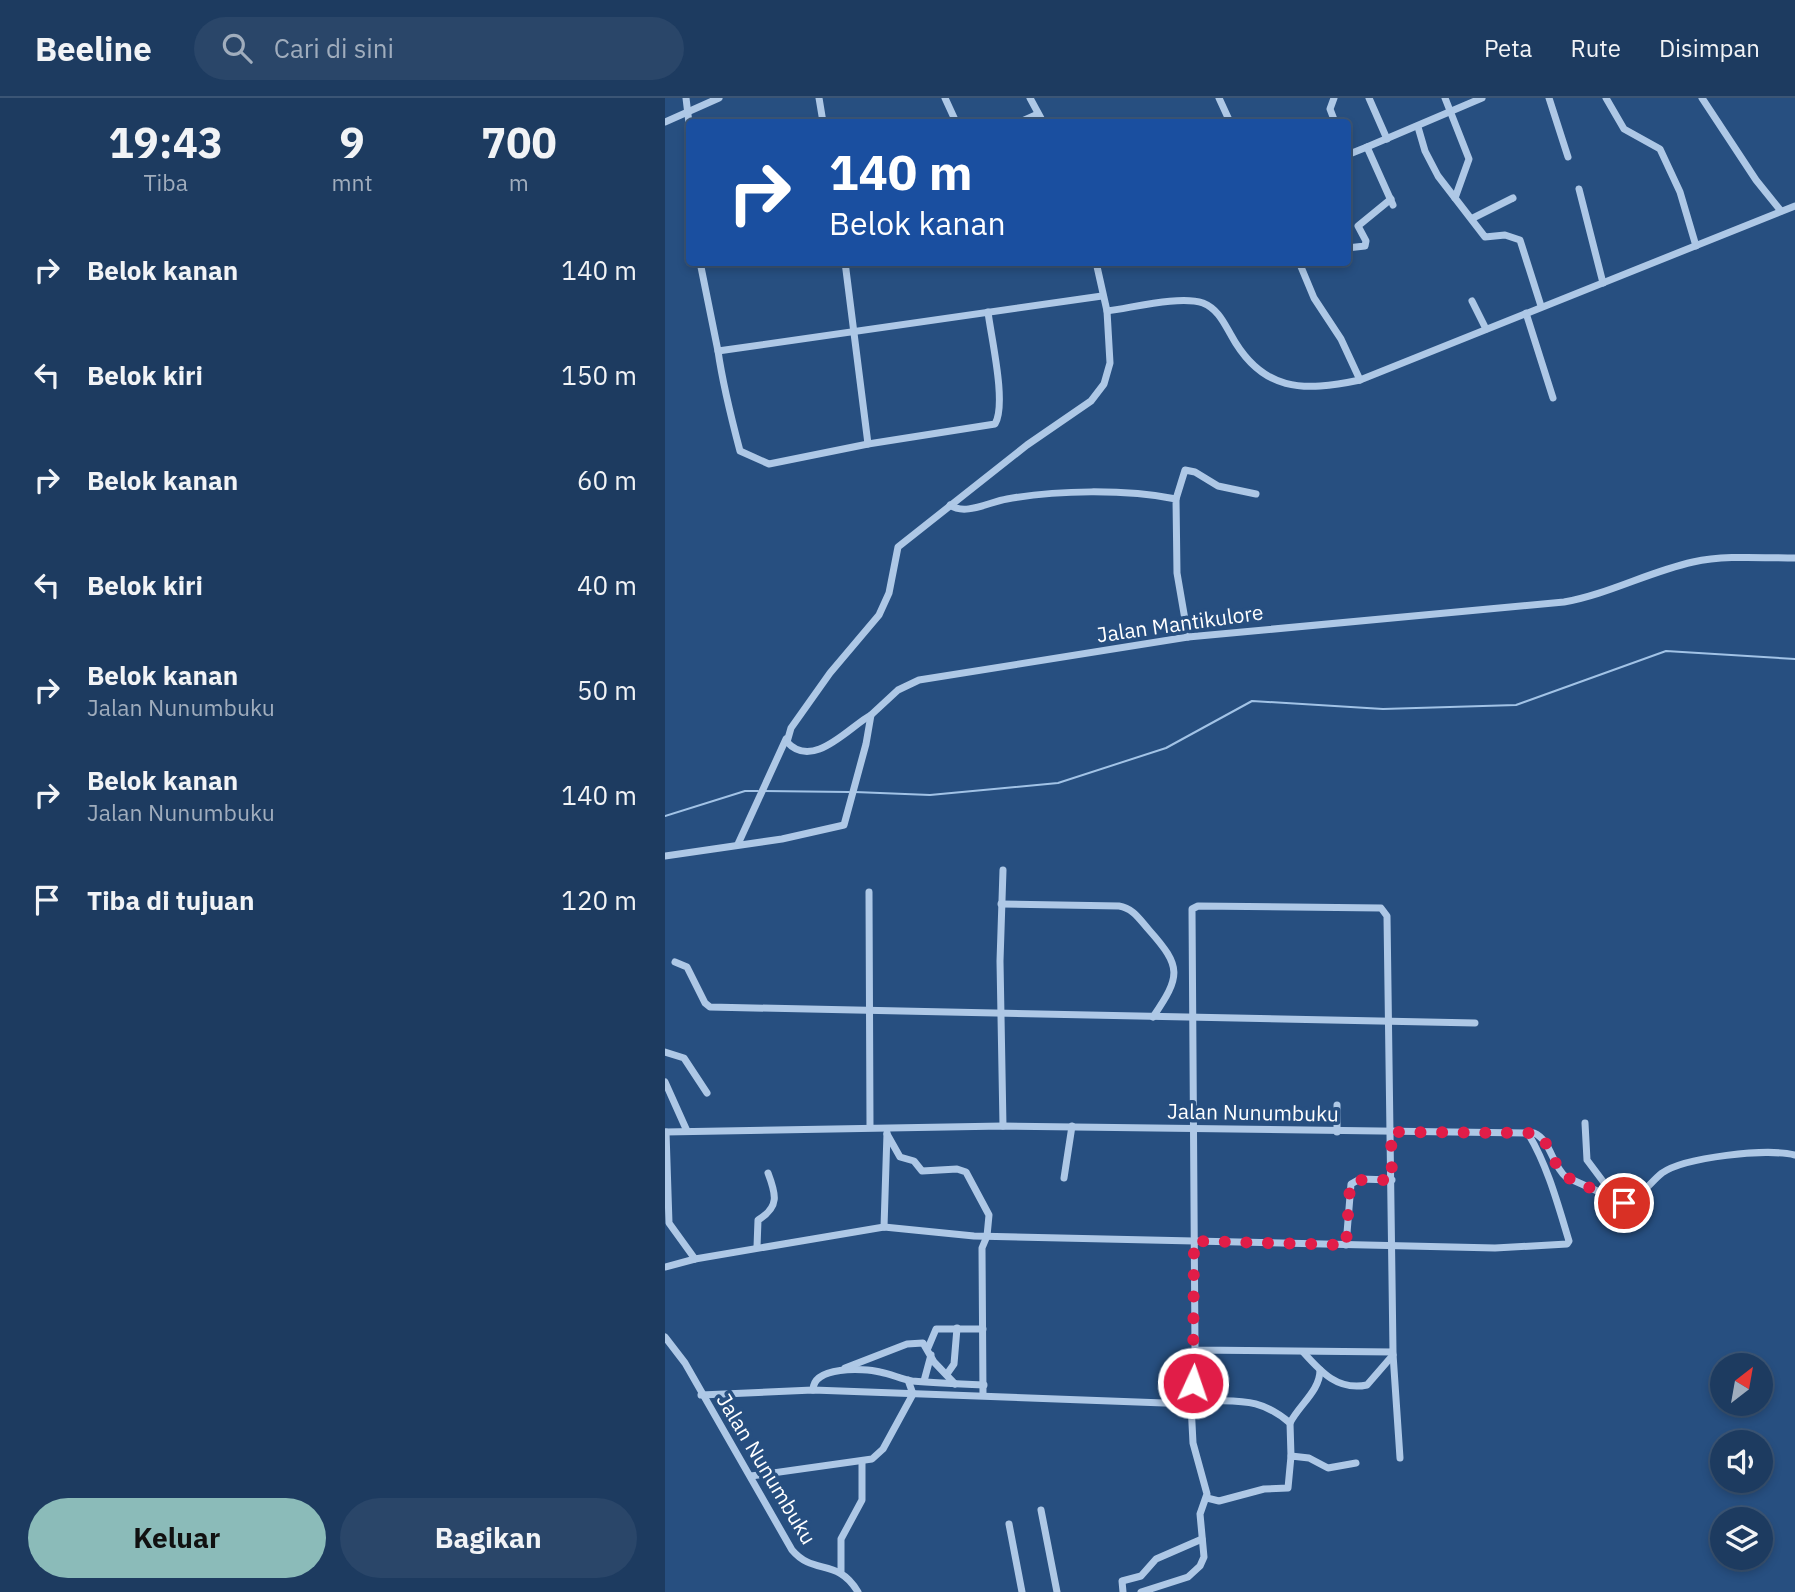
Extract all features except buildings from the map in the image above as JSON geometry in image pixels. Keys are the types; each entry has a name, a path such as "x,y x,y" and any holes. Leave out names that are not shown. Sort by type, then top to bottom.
{"street":[{"path":"686,98 689,119"},
{"path":"665,122 719,98"},
{"path":"819,98 822,119"},
{"path":"945,98 955,119"},
{"path":"1030,98 1042,119"},
{"path":"1219,98 1229,119"},
{"path":"1334,98 1330,109 1334,119"},
{"path":"1369,98 1387,139"},
{"path":"1445,98 1469,159 1455,198"},
{"path":"1351,152 1453,113 1482,98"},
{"path":"1549,98 1568,157"},
{"path":"1606,98 1624,129 1660,149 1680,192 1696,246"},
{"path":"1702,98 1756,180 1781,211"},
{"path":"1027,119 1038,114"},
{"path":"1418,127 1433,168 1485,237 1505,234 1520,240 1541,306"},
{"path":"1351,248 1365,246 1366,242 1359,226 1392,202 1367,147"},
{"path":"1579,189 1603,283"},
{"path":"1473,218 1513,198"},
{"path":"1107,311 1178,302 1201,303 1221,318 1244,356 1269,378 1298,387 1321,388 1360,380 1795,205"},
{"path":"701,266 727,408 734,422 740,451 769,464 869,444 995,424 999,416 999,396 988,312"},
{"path":"846,266 869,444"},
{"path":"738,844 787,737 830,673 880,615 889,593 896,550 950,505 1100,392 1110,363 1107,311 1097,266"},
{"path":"1301,266 1314,298 1341,339 1360,380"},
{"path":"718,351 855,329 1102,296"},
{"path":"1472,301 1486,329"},
{"path":"1527,313 1553,398"},
{"path":"1188,638 1177,573 1176,499 1185,470 1195,472 1218,486 1256,494"},
{"path":"950,505 962,510 1008,499 1062,494 1143,495 1176,499"},
{"name":"Jalan Mantikulore","path":"787,737 793,748 825,748 871,715 898,690 919,680 1188,638 1564,602 1596,597 1691,562 1795,558"},
{"path":"665,856 839,828 848,818 871,715"},
{"path":"1003,870 1003,1126"},
{"path":"869,892 870,1126"},
{"path":"1002,904 1119,906 1129,909 1162,944 1175,970 1173,988 1153,1017"},
{"path":"1141,1592 1169,1586 1195,1573 1204,1557 1200,1514 1207,1498 1193,1443 1191,1401 1195,1350 1191,1129 1193,907 1374,907 1385,911 1387,916 1393,1353 1400,1458"},
{"path":"675,962 687,967 705,1003 710,1007 1475,1023"},
{"path":"665,1052 684,1058 707,1093"},
{"path":"665,1082 687,1131"},
{"path":"1337,1105 1337,1132"},
{"path":"1585,1123 1587,1160 1605,1184 1605,1197"},
{"name":"Jalan Nunumbuku","path":"666,1132 870,1126 888,1130 1072,1126 1529,1135"},
{"path":"1064,1178 1072,1126"},
{"path":"884,1227 888,1130"},
{"path":"888,1130 900,1157 914,1161 922,1171 957,1169 967,1172 989,1215 987,1236 982,1248 983,1395"},
{"path":"666,1132 669,1223 695,1259"},
{"path":"665,1267 757,1247 884,1227 933,1230 959,1236 1495,1248 1568,1244 1544,1165 1529,1135 1539,1135 1558,1171 1566,1177 1605,1197 1628,1202 1670,1169 1756,1151 1795,1155"},
{"path":"757,1247 758,1220 776,1202 768,1173"},
{"path":"1346,1245 1351,1184 1360,1179 1392,1180"},
{"path":"947,1374 954,1364 957,1328"},
{"path":"924,1381 933,1331 983,1329"},
{"name":"Jalan Nunumbuku","path":"665,1337 669,1347 685,1363 701,1395 751,1476 784,1539 803,1561 841,1572"},
{"path":"813,1390 816,1379 907,1344 923,1343 934,1362 955,1384"},
{"path":"1195,1350 1393,1353"},
{"path":"1304,1353 1337,1383 1362,1387 1393,1353"},
{"path":"834,1372 865,1370 908,1380 984,1385"},
{"path":"1207,1498 1219,1501 1264,1489 1288,1488 1290,1423 1296,1410 1319,1382 1320,1370"},
{"path":"751,1476 862,1463 872,1459 883,1449 913,1394 908,1380"},
{"path":"701,1395 813,1390 1260,1403 1290,1423"},
{"path":"1291,1456 1309,1458 1328,1468 1356,1463"},
{"path":"858,1592 841,1572 841,1539 862,1500 862,1463"},
{"path":"1041,1510 1057,1592"},
{"path":"1009,1524 1022,1592"},
{"path":"1123,1592 1122,1581 1141,1576 1156,1559 1202,1539"}],"waterway":[{"path":"855,792 930,795 1058,783 1166,748 1252,701 1383,709 1516,705 1666,651 1795,659"},
{"path":"665,816 745,791 758,791"},
{"path":"764,791 849,792"}],"route":[{"path":"1193,1383 1194,1241 1346,1245 1351,1184 1360,1179 1392,1180 1391,1132 1534,1133 1543,1139 1558,1171 1586,1188 1624,1203"}]}
